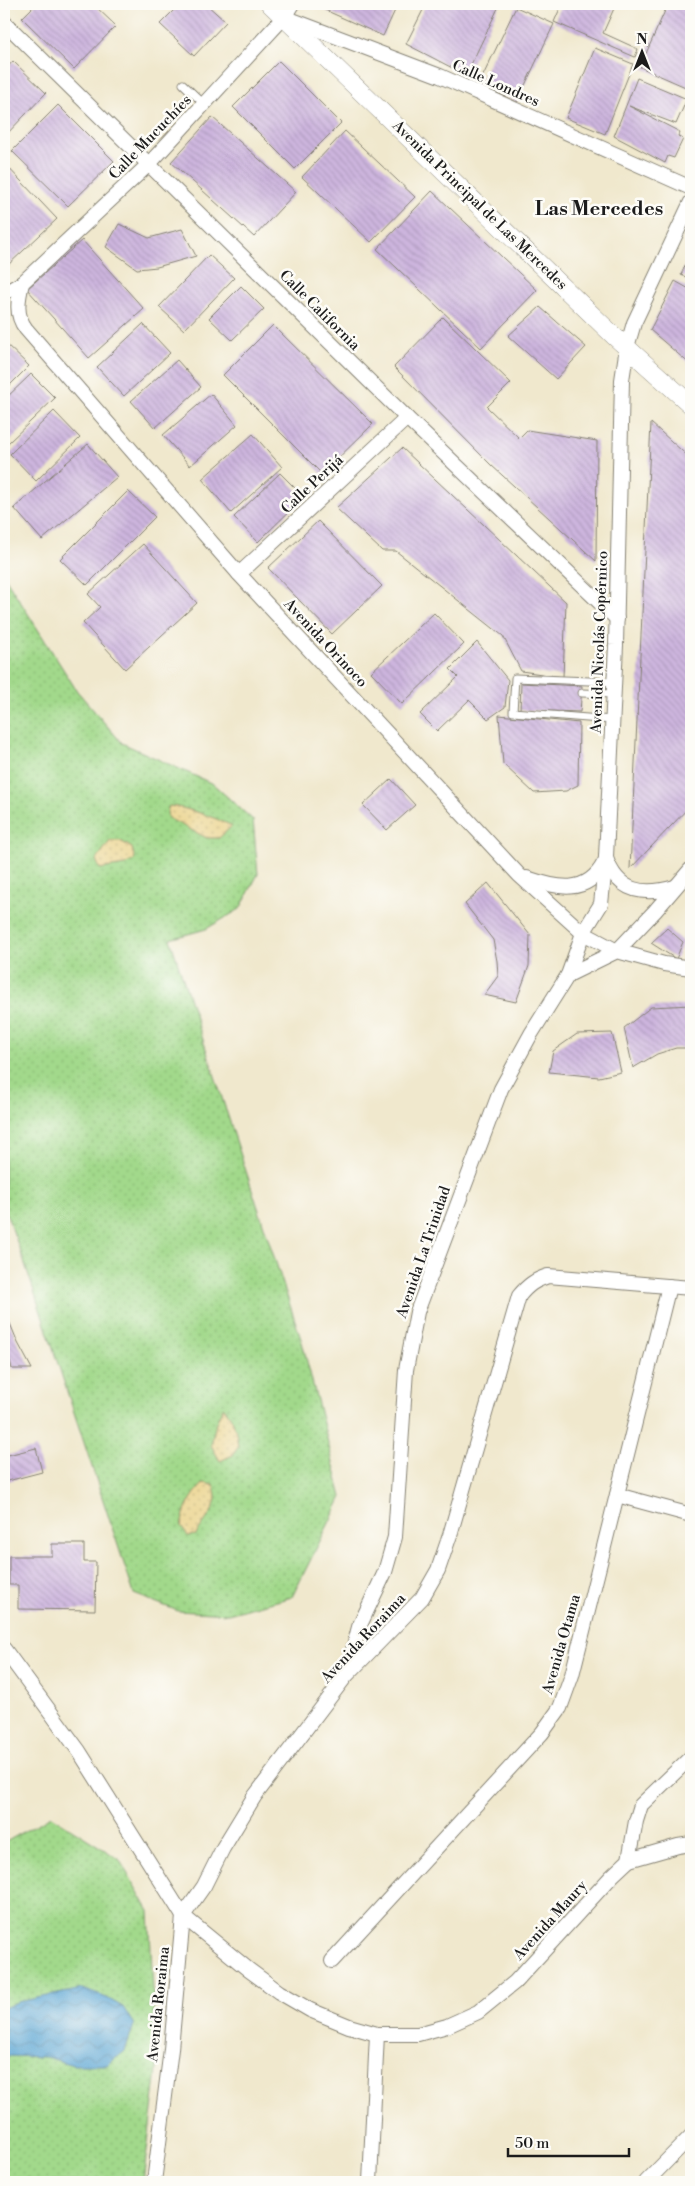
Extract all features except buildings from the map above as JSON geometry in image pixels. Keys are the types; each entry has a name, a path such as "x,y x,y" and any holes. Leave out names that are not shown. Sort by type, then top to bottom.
{"street":[{"name":"Avenida Principal de Las Mercedes","path":"270,4 288,10 627,347 691,405"},
{"name":"Calle Mucuchíes","path":"22,283 149,164 288,10"},
{"name":"Calle Londres","path":"288,10 691,188"},
{"name":"Calle California","path":"4,22 407,418 617,619"},
{"path":"627,347 634,323 689,212"},
{"path":"4,291 10,290 22,283"},
{"name":"Avenida Orinoco","path":"22,283 18,303 21,324 239,574 519,875 583,933 618,951 664,964 691,968"},
{"name":"Avenida Nicolás Copérnico","path":"583,933 601,904 606,857 617,619 622,380 627,347"},
{"name":"Calle Perijá","path":"239,574 407,418"},
{"path":"519,875 558,887 581,885 592,879 600,871 606,857"},
{"path":"606,857 613,873 627,887 647,892 675,887"},
{"path":"568,975 618,951 655,912 691,869"},
{"name":"Avenida La Trinidad","path":"346,1676 359,1627 385,1572 395,1537 406,1370 417,1312 501,1090 531,1034 568,975 583,933"},
{"name":"Avenida Roraima","path":"154,2182 171,2049 183,1916 204,1886 223,1848 254,1798 346,1676 422,1598 438,1570 450,1535 519,1296 527,1286 536,1280 548,1276 691,1288"},
{"name":"Avenida Otama","path":"332,1961 542,1733 560,1708 572,1675 669,1286"},
{"path":"617,1495 691,1516"},
{"name":"Avenida Maury","path":"4,1649 79,1751 183,1916 279,1992 310,2010 349,2026 376,2034 418,2034 447,2026 478,2012 515,1982 629,1860"},
{"path":"691,1757 642,1805 636,1821 629,1860 691,1844"},
{"path":"370,2182 376,2034"},
{"path":"646,2182 691,2136"}],"lane":[{"path":"183,84 204,105"},
{"path":"612,720 513,712 515,678 614,688"},
{"path":"582,693 614,688"}],"green space":[{"path":"4,576 77,691 122,743 213,784 253,820 258,874 240,909 206,929 170,939 302,1342 342,1497 292,1597 228,1614 178,1611 134,1594 24,1261 4,1207"},
{"path":"51,1816 119,1859 149,1911 157,2070 143,2182 4,2182 4,1843"}],"sand":[{"path":"169,806 201,813 232,826 219,838 207,838 168,818"},
{"path":"110,841 121,841 132,848 135,859 125,865 100,869 96,860"},
{"path":"223,1407 236,1430 238,1447 233,1455 220,1461 211,1445 216,1423"},
{"path":"204,1483 213,1485 216,1499 212,1511 196,1535 188,1536 181,1527 184,1514 195,1493"}],"water":[{"path":"83,1989 107,1998 123,2007 134,2025 125,2051 107,2065 73,2065 46,2057 4,2056 4,2008 17,2002"}],"district":[{"name":"Las Mercedes","path":"599,208"}]}
